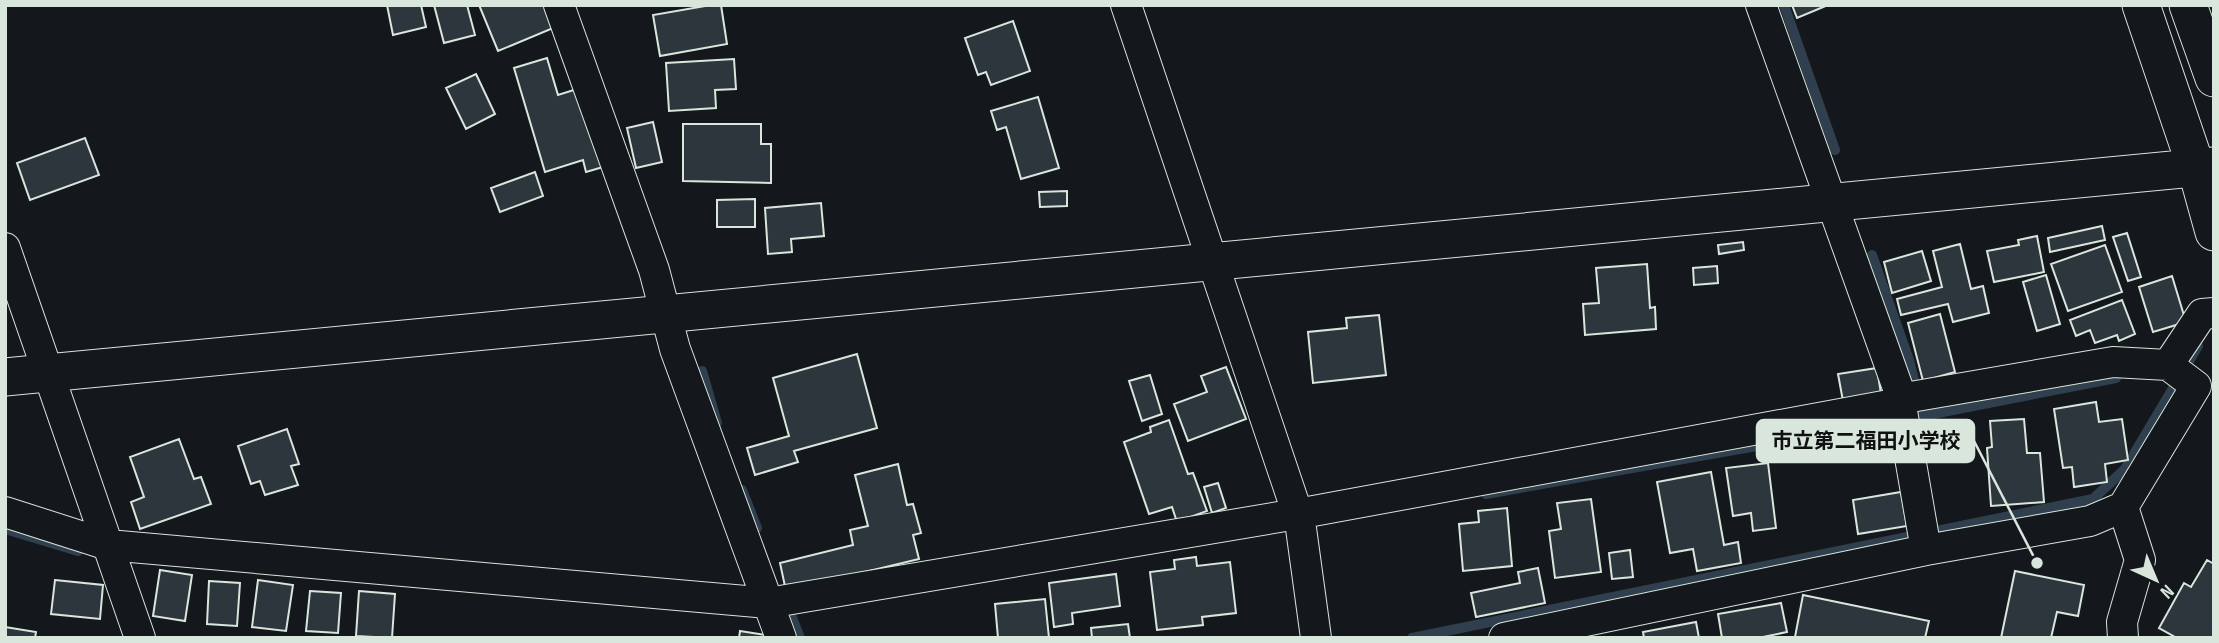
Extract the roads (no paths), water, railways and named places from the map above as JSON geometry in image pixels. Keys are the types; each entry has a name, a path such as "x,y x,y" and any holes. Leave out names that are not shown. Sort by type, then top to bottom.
{"street":[{"path":"559,5 650,257 675,349 773,618"},
{"path":"1126,5 1215,261 1300,524 1316,638"},
{"path":"1761,5 1829,202 1844,233 1906,406 1924,537"},
{"path":"2141,5 2205,167 2214,232"},
{"path":"2188,5 2214,78"},
{"path":"5,377 2205,167"},
{"path":"5,248 140,638"},
{"path":"2176,371 2202,314 2214,313"},
{"path":"5,512 111,554 773,618 1300,524 1906,406 2113,362 2176,371 2196,386 2123,507 2090,521 1924,537 1504,638"},
{"path":"2123,507 2140,560 2122,622 2123,638"}],"waterway":[{"path":"1784,5 1835,150"},
{"path":"1872,255 1909,360 1917,393"},
{"path":"1412,638 2093,499 2125,469 2198,346"},
{"path":"702,371 717,423"},
{"path":"1486,494 1887,423 2116,378"},
{"path":"742,490 757,528"},
{"path":"5,529 78,551"},
{"path":"788,607 800,638"}],"place":[{"name":"市立第二福田小学校","path":"2037,563"}]}
